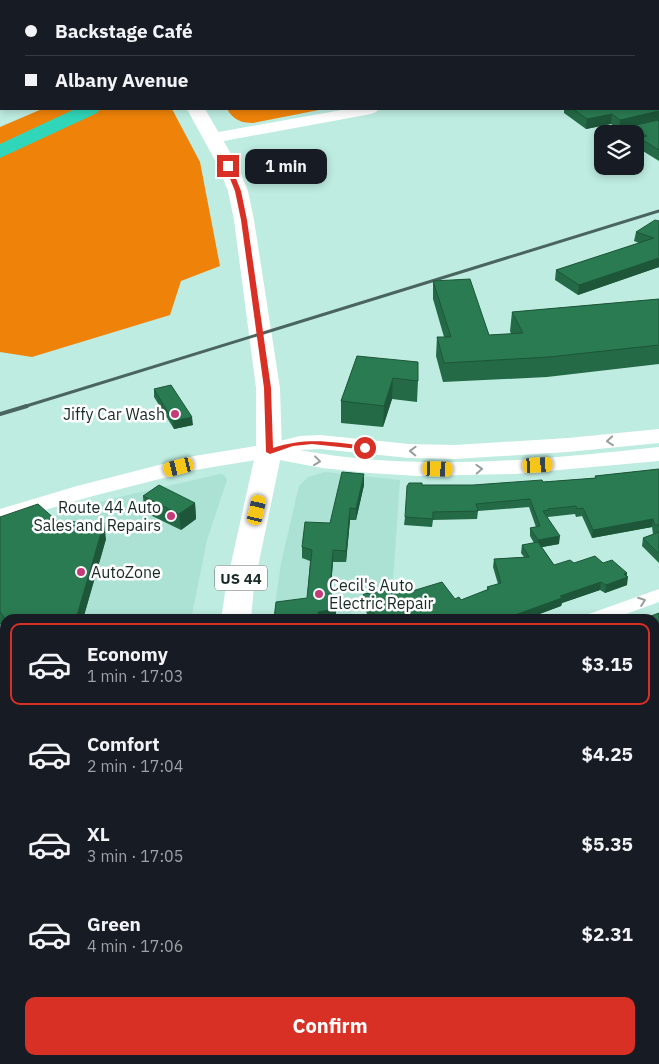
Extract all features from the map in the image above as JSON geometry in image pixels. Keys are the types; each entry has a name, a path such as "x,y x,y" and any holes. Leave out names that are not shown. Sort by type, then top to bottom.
{"highway":[{"name":"US 44","path":"197,110 232,174 240,200 268,388 270,452 240,586 237,614"}],"main road":[{"path":"213,138 366,110"},
{"path":"0,516 76,493 194,463 270,452 323,462 415,469 462,470 571,454 659,436"},
{"path":"571,454 659,454"}],"street":[{"path":"644,128 659,124"},
{"path":"606,614 659,595"}],"shaded area":[{"path":"40,110 173,110 200,162 220,266 181,281 170,315 32,357 0,352 0,127"},
{"path":"228,110 319,110 253,123 237,120"},
{"path":"325,472 400,480 392,595 343,602 352,614 274,614 281,563 299,486 308,477"},
{"path":"220,474 224,475 227,480 207,540 192,614 0,614 0,532 115,498"}],"building":[{"path":"574,110 659,110 620,120 612,114 587,119"},
{"path":"659,120 659,150 644,141 644,137 647,136 644,134 644,125 636,125"},
{"path":"655,220 659,221 659,258 579,285 556,270 654,238 636,232"},
{"path":"470,279 489,335 523,333 512,312 659,299 659,345 549,357 444,363 437,337 451,337 433,281"},
{"path":"357,356 418,362 418,381 393,378 384,406 341,401"},
{"path":"171,385 192,417 173,421 154,389"},
{"path":"659,469 659,525 655,525 653,519 593,530 583,508 577,509 576,506 548,509 543,511 560,536 538,540 530,528 540,526 530,499 476,504 478,511 433,512 433,519 405,517 407,486 409,483 422,483 422,485 473,485 542,480 543,482 596,478 595,476"},
{"path":"342,472 364,474 356,509 350,508 346,551 333,550 330,590 336,609 318,612 319,614 275,614 276,602 307,598 312,550 302,547 305,522 330,523"},
{"path":"159,485 195,503 179,514 143,496"},
{"path":"38,504 57,521 104,523 77,614 1,614 0,517"},
{"path":"659,532 659,554 643,538"},
{"path":"538,542 554,565 570,560 574,563 595,556 603,563 612,560 627,573 624,574 628,577 606,585 601,582 560,596 562,598 518,614 374,614 363,594 407,588 409,592 442,582 455,599 459,597 461,600 489,589 487,587 501,583 494,559 529,557 522,545"}],"waterway":[{"path":"0,152 88,110"}],"railway":[{"path":"23,407 659,211"},
{"path":"0,414 27,406"}],"place":[{"name":"Jiffy Car Wash","path":"175,414"},
{"name":"Route 44 Auto Sales and Repairs","path":"171,516"},
{"name":"AutoZone","path":"81,572"},
{"name":"Cecil's Auto Electric Repair","path":"319,594"}],"route":[{"path":"228,166 238,191 244,220 268,388 270,452 292,444 312,442 365,448"}]}
